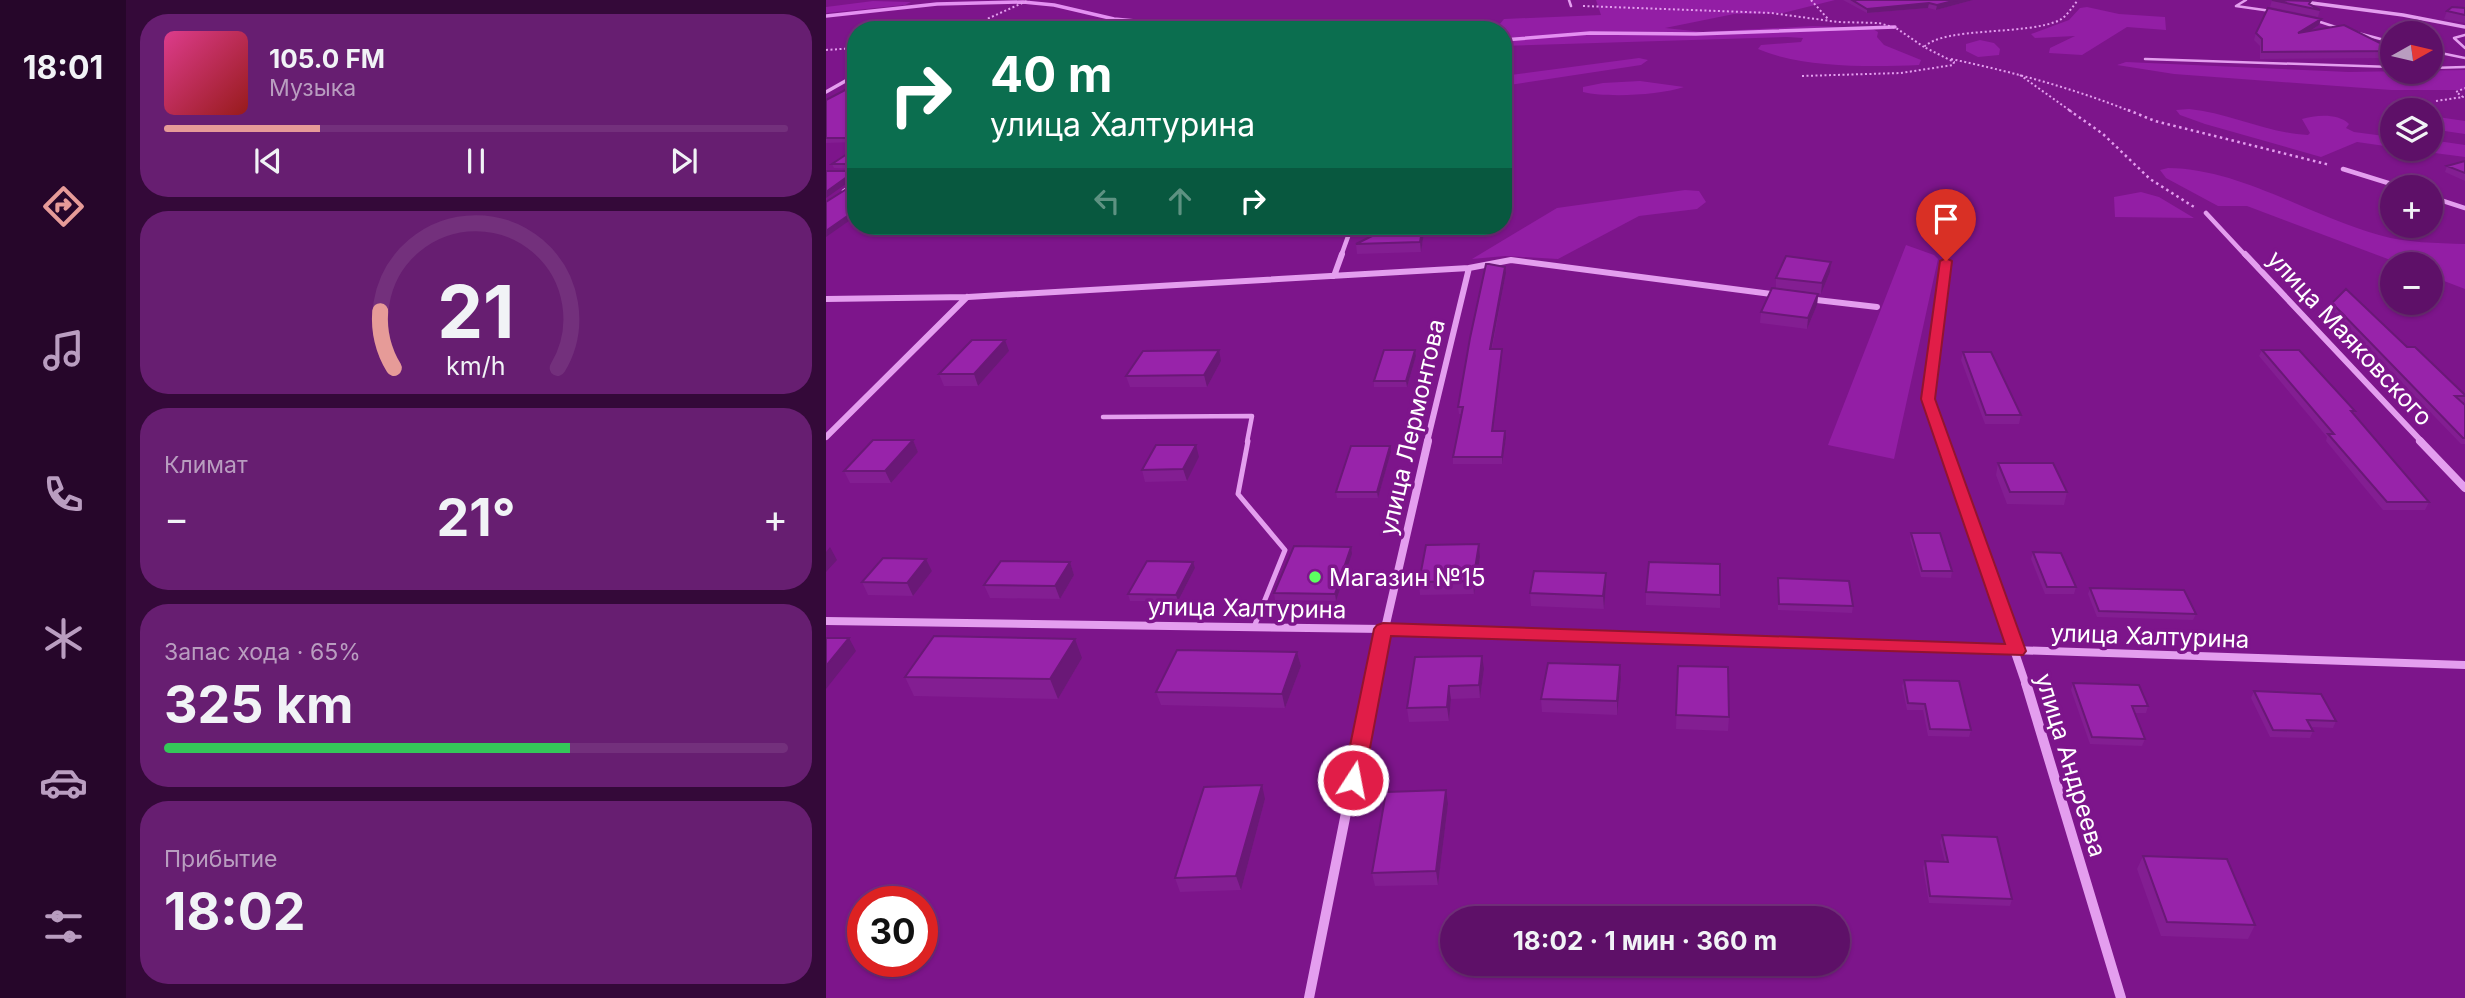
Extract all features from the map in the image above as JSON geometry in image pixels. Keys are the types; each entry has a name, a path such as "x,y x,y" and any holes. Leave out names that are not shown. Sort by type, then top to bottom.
{"street":[{"path":"2289,0 2403,15 2465,27"},
{"path":"826,92 847,80"},
{"path":"2343,169 2380,180"},
{"path":"836,197 847,189"},
{"path":"2443,201 2465,208"},
{"name":"улица Маяковского","path":"2206,213 2465,488"},
{"path":"1334,276 1348,235"},
{"path":"826,299 968,297 1469,268 1511,260 1782,295"},
{"name":"улица Андреева","path":"1946,261 1928,399 2016,651 2122,998"},
{"name":"улица Лермонтова","path":"1309,998 1383,629 1469,268"},
{"path":"826,437 968,297"},
{"path":"1796,297 1877,307"},
{"name":"улица Халтурина","path":"826,621 1383,629 2465,665"}],"lane":[{"path":"1569,0 1571,6"},
{"path":"2246,0 2236,6 2277,12"},
{"path":"2304,17 2380,39"},
{"path":"2465,35 2454,38 2465,48"},
{"path":"2443,53 2465,58"},
{"path":"2145,59 2380,67"},
{"path":"2443,68 2465,67"},
{"path":"1103,417 1252,416 1238,494 1285,550 1254,627"}],"path":[{"path":"986,21 1029,0"},
{"path":"1811,0 1828,19"},
{"path":"1924,47 1939,38 2036,28 2063,19 2078,0"},
{"path":"1571,6 1771,13 1889,26 1951,59 2017,73 2083,92 2155,121 2297,155 2343,169"},
{"path":"826,50 847,49"},
{"path":"1802,76 1933,70 1953,65 1951,59"},
{"path":"2017,73 2104,134 2150,179 2206,213"},
{"path":"2443,101 2463,97 2456,92 2465,88"}],"shaded area":[{"path":"1596,0 1835,0 1783,13 1734,14 1665,28 1703,32 1813,26 1871,28 1878,32 1877,37 1884,45 1921,60 1919,65 1837,65 1795,60 1758,49 1761,45 1801,42 1803,38 1787,37 1512,46 1512,21 1502,21 1601,15"},
{"path":"873,1 911,2 905,5 826,13 826,7"},
{"path":"2080,8 2119,14 2165,17 2166,30 2127,27 2082,55 2049,53 2050,48 2075,36 2035,38 2031,34 2069,20"},
{"path":"1980,40 1994,43 2000,49 1999,55 1978,57 1966,51 1966,44"},
{"path":"1639,58 1648,60 1641,65 1512,85 1512,75"},
{"path":"2126,62 2380,71 2380,84 2443,84 2443,70 2465,70 2465,90 2391,90 2174,74 2117,65"},
{"path":"1640,81 1684,87 1634,95 1583,92 1583,87 1603,83"},
{"path":"2176,110 2204,111 2278,131 2308,135 2310,133 2302,119 2320,116 2339,118 2349,124 2346,128 2354,132 2380,135 2380,145 2357,142 2321,157 2205,124 2180,115"},
{"path":"2443,118 2465,121 2465,134 2443,131"},
{"path":"2443,142 2465,145 2465,157 2443,154"},
{"path":"2160,170 2195,170 2222,176 2380,235 2380,238 2465,244 2465,289 2443,281 2443,252 2380,252 2380,256 2247,206 2218,206 2166,178"},
{"path":"1685,190 1699,191 1706,202 1697,209 1639,216 1558,259 1505,256 1472,259 1557,208"},
{"path":"2141,192 2159,197 2194,218 2115,217 2114,197"},
{"path":"1906,245 1938,259 1894,459 1828,445"}],"building":[{"path":"1852,0 1957,0 1937,5 1929,3 1867,9"},
{"path":"2272,0 2311,1 2309,4 2320,10"},
{"path":"2452,7 2465,8 2465,15 2447,11"},
{"path":"2268,8 2321,19 2298,33 2344,25 2380,43 2380,51 2262,52 2262,39 2256,33"},
{"path":"847,89 847,138 826,138 826,100"},
{"path":"847,154 847,164 832,164"},
{"path":"2465,161 2465,173 2447,166"},
{"path":"826,171 847,171 847,177 826,192"},
{"path":"847,189 847,216 826,231 826,202"},
{"path":"1374,235 1421,235 1420,242 1356,244"},
{"path":"1786,256 1831,262 1822,283 1776,278"},
{"path":"1486,264 1505,267 1490,349 1502,349 1492,431 1505,431 1502,457 1453,457 1463,407 1458,407"},
{"path":"1772,288 1818,294 1808,318 1761,312"},
{"path":"2346,289 2407,347 2415,347 2465,395 2455,396 2465,405 2465,438 2332,303"},
{"path":"972,340 1005,340 974,374 939,374"},
{"path":"1219,350 1204,375 1126,376 1143,351"},
{"path":"1384,350 1415,350 1406,381 1374,381"},
{"path":"2262,350 2299,350 2355,411 2351,411 2429,502 2387,502 2328,434 2334,434"},
{"path":"1963,352 1991,352 2021,415 1986,415"},
{"path":"873,440 913,440 885,471 844,471"},
{"path":"1156,445 1196,445 1183,469 1142,470"},
{"path":"1351,446 1390,446 1377,492 1336,492"},
{"path":"1998,463 2053,463 2067,492 2010,492"},
{"path":"1911,533 1940,533 1952,571 1922,571"},
{"path":"1479,544 1473,581 1419,582 1426,545"},
{"name":"Магазин №15","path":"1294,546 1351,547 1335,594 1274,593"},
{"path":"2033,552 2061,553 2076,587 2047,587"},
{"path":"883,558 926,559 907,583 862,582"},
{"path":"1001,561 1070,562 1055,586 984,585"},
{"path":"1147,561 1193,562 1176,595 1128,594"},
{"path":"1649,562 1720,564 1720,595 1646,592"},
{"path":"1534,571 1606,573 1603,596 1530,593"},
{"path":"1778,578 1849,581 1853,606 1779,604"},
{"path":"2090,588 2184,590 2196,614 2099,611"},
{"path":"934,636 1075,639 1050,679 905,677"},
{"path":"826,638 849,638 826,666"},
{"path":"1177,650 1297,652 1282,694 1156,692"},
{"path":"1482,656 1479,685 1449,686 1447,707 1407,708 1415,657"},
{"path":"1548,663 1620,665 1617,701 1541,699"},
{"path":"1678,666 1728,667 1729,717 1676,715"},
{"path":"1904,680 1959,681 1971,730 1930,729 1925,704 1908,703"},
{"path":"2073,683 2139,685 2148,706 2132,706 2145,739 2092,737"},
{"path":"2254,691 2321,694 2336,721 2307,720 2313,731 2273,730"},
{"path":"1262,785 1236,876 1175,878 1204,787"},
{"path":"1446,790 1436,871 1372,873 1386,792"},
{"path":"1942,835 1997,837 2012,899 1930,896 1925,861 1948,862"},
{"path":"2143,856 2227,859 2255,925 2167,922"}],"waterway":[{"path":"826,16 937,4 1023,2 1054,5 1114,19 1136,21"},
{"path":"1512,39 1590,33 1696,34 1895,27"}],"place":[{"name":"Магазин №15","path":"1315,577"}],"route":[{"path":"1353,780 1383,629 2016,651 1928,399 1946,261"}]}
